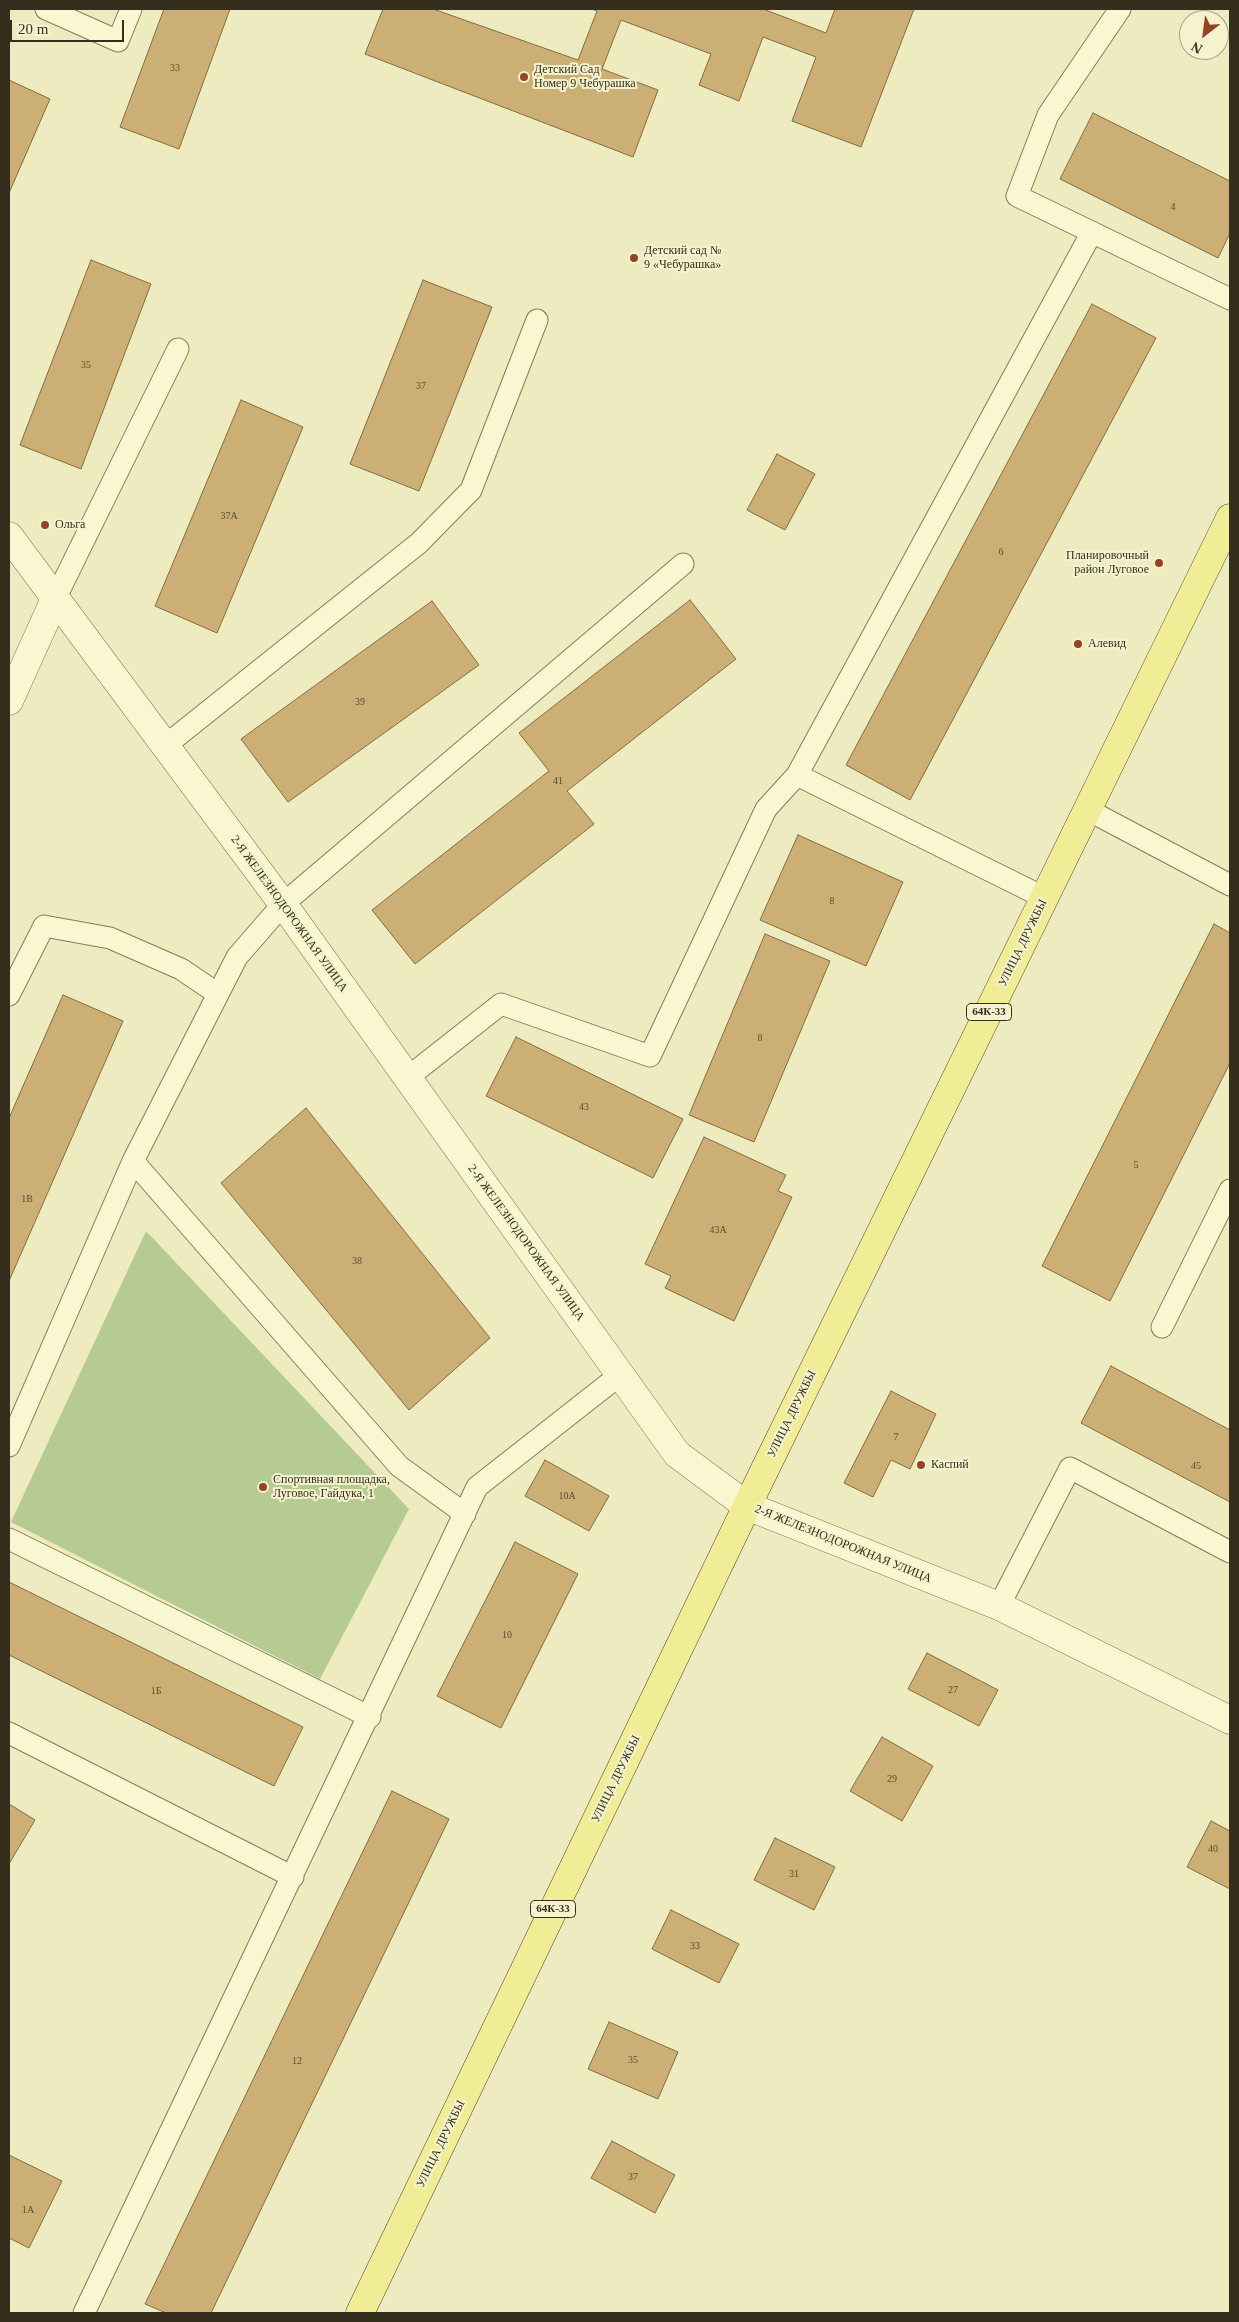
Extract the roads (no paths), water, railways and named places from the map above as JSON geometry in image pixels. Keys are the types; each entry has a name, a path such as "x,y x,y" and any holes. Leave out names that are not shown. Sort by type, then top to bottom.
{"main road":[{"name":"УЛИЦА ДРУЖБЫ","path":"360,2313 747,1506 1230,518"}],"street":[{"name":"2-Я ЖЕЛЕЗНОДОРОЖНАЯ УЛИЦА","path":"9,536 283,904 406,1078 678,1454 747,1506 999,1606 1230,1720"},
{"path":"9,701 55,599"}],"lane":[{"path":"46,9 118,42 131,9"},
{"path":"1120,9 1048,115 1017,196 1230,299"},
{"path":"406,1078 501,1004 650,1056 766,809 798,776 1092,232"},
{"path":"166,745 419,543 471,490 536,320"},
{"path":"55,599 178,348"},
{"path":"9,1446 133,1161 237,957 283,904 683,564"},
{"path":"798,776 1045,898"},
{"path":"1088,810 1230,885"},
{"path":"9,995 44,926 110,938 181,969 218,994"},
{"path":"133,1161 399,1466 464,1514"},
{"path":"1162,1327 1230,1190"},
{"path":"84,2313 370,1717 477,1488 621,1374"},
{"path":"999,1606 1070,1468 1230,1552"},
{"path":"9,1538 370,1717"},
{"path":"9,1733 293,1877"}],"place":[{"name":"Детский Сад Номер 9 Чебурашка","path":"524,77"},
{"name":"Детский сад № 9 «Чебурашка»","path":"634,258"},
{"name":"Ольга","path":"45,525"},
{"name":"Планировочный район Луговое","path":"1159,563"},
{"name":"Алевид","path":"1078,644"},
{"name":"Каспий","path":"921,1465"},
{"name":"Спортивная площадка, Луговое, Гайдука, 1","path":"263,1487"}]}
